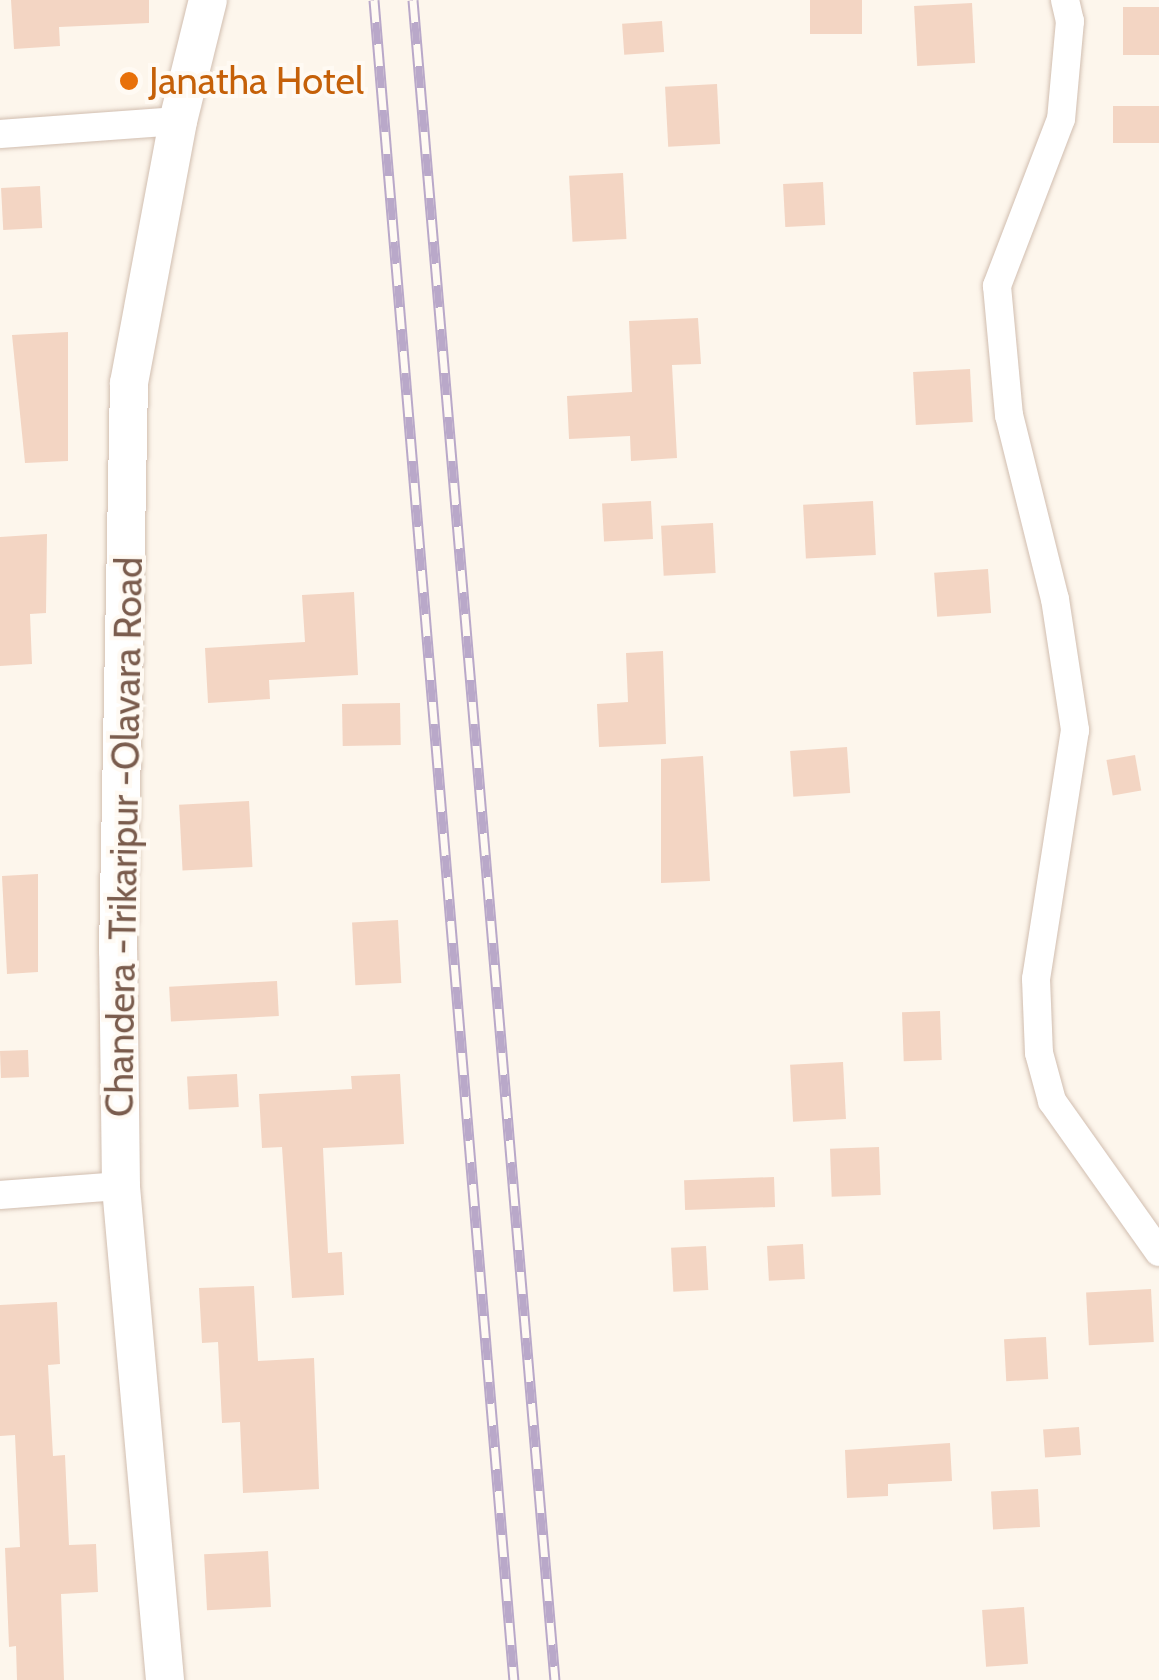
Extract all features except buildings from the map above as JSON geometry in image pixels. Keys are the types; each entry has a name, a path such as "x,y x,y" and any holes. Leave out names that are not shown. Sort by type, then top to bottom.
{"main road":[{"name":"Chandera -Trikaripur -Olavara Road","path":"165,1680 121,1186 118,951 130,384 178,121 208,0"}],"street":[{"path":"1065,0 1070,21 1062,120 997,286 1009,415 1055,599 1075,730 1036,979 1039,1053 1052,1101 1159,1252"},
{"path":"0,134 178,121"},
{"path":"0,1195 121,1186"}],"railway":[{"path":"374,0 514,1680"},
{"path":"413,0 555,1680"}],"place":[{"name":"Janatha Hotel","path":"129,81"}]}
